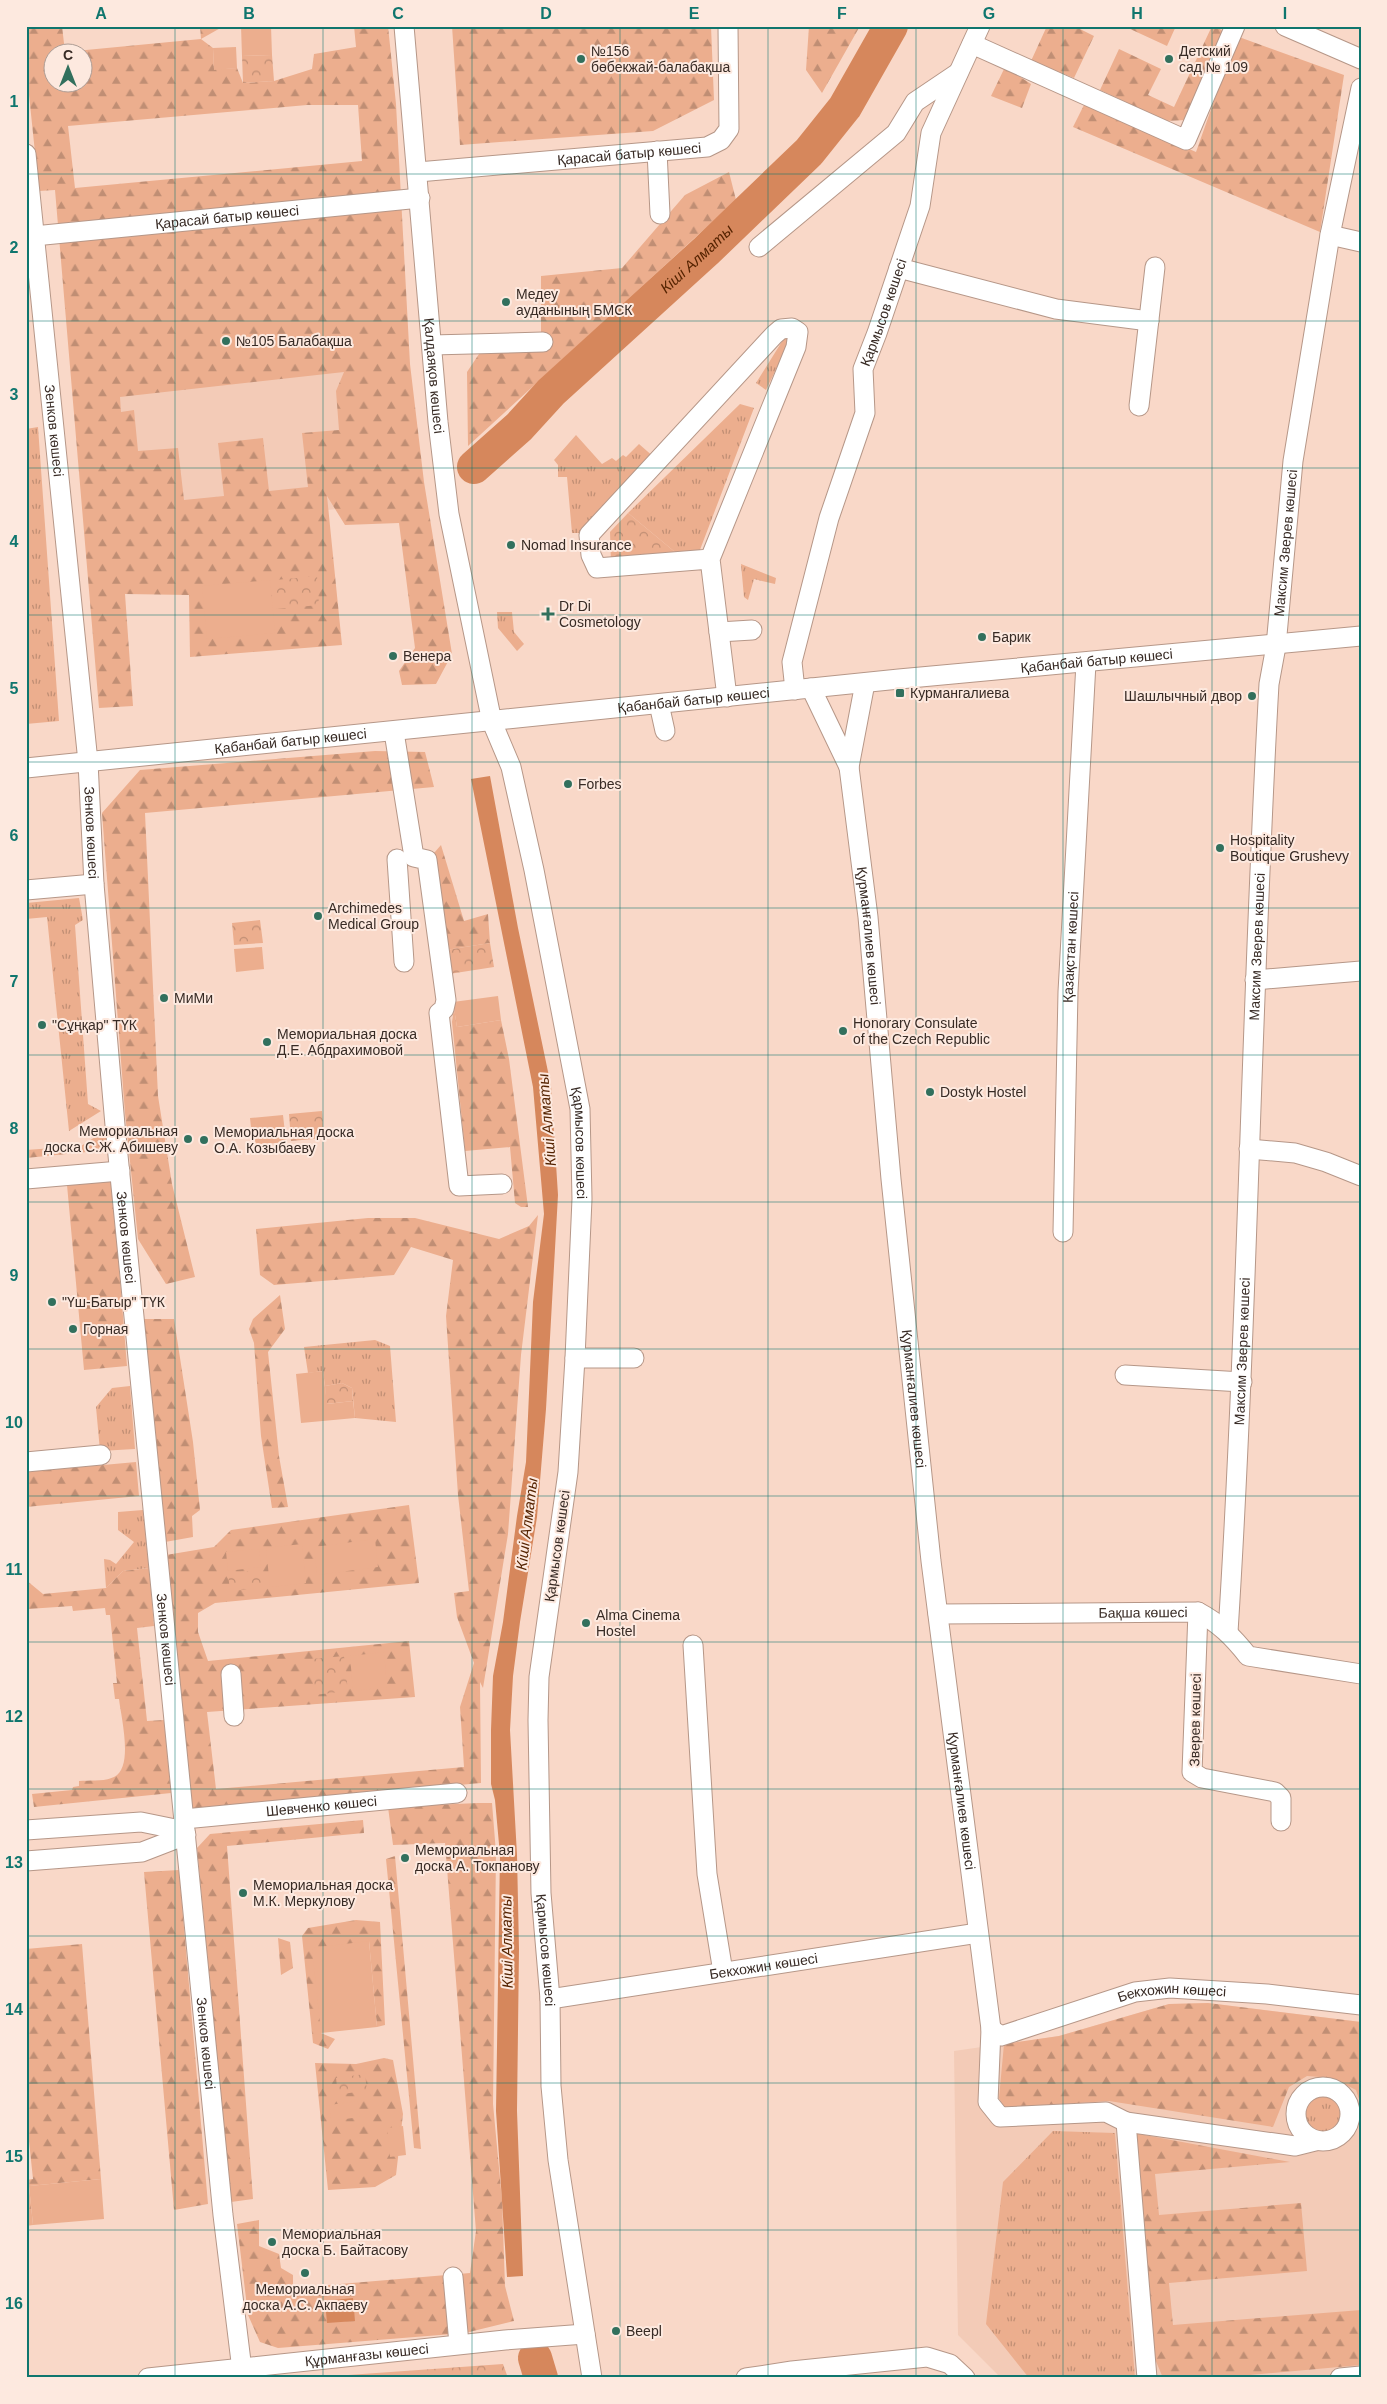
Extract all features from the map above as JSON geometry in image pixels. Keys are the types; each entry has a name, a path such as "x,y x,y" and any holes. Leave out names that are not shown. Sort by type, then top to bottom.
{"street":[{"name":"Қалдаяқов көшесі","path":"404,26 438,422 449,514 492,722"},
{"name":"Қарасай батыр көшесі","path":"418,172 707,147 721,140 729,129 728,26"},
{"name":"Қармысов көшесі","path":"849,767 803,689 792,662 829,518 865,413 863,369 920,206 931,132 980,26"},
{"path":"972,44 1186,140 1235,26"},
{"path":"1285,26 1361,59"},
{"path":"758,247 896,133 915,102 958,73"},
{"name":"Максим Зверев көшесі","path":"1228,1632 1242,1382 1255,980 1268,694 1276,646 1292,461 1330,236 1361,88"},
{"path":"657,151 660,214"},
{"name":"Зенков көшесі","path":"26,154 88,762 94,884 120,1172 223,2215 243,2372"},
{"name":"Қарасай батыр көшесі","path":"34,236 420,198"},
{"path":"1330,236 1361,242"},
{"path":"1139,406 1155,267"},
{"path":"899,268 1056,309 1148,321"},
{"path":"710,559 597,568 591,555 590,535 774,335 781,329 792,328 798,332 798,340 710,559 727,697"},
{"path":"432,345 543,342"},
{"path":"719,632 752,630"},
{"name":"Қабанбай батыр көшесі","path":"26,768 803,689 1276,646 1361,636"},
{"name":"Қазақстан көшесі","path":"1063,1232 1068,992 1086,663"},
{"path":"849,767 865,683"},
{"path":"659,704 665,731"},
{"name":"Қармысов көшесі","path":"492,722 511,767 534,870 580,1109 582,1199 568,1472 539,1677 541,1893 550,1999 551,2086 558,2160 592,2378"},
{"path":"394,732 414,857 427,860 446,1000 444,1009 440,1014 459,1186 502,1184"},
{"name":"Қурманғалиев көшесі","path":"849,767 868,918 903,1301 938,1614 991,2029 988,2102 1000,2117 1106,2112 1126,2122"},
{"path":"397,859 404,962"},
{"path":"26,890 94,884"},
{"path":"1255,980 1361,971"},
{"path":"1249,1149 1295,1153 1326,1162 1361,1176"},
{"path":"26,1179 120,1172"},
{"path":"575,1358 634,1358"},
{"path":"1125,1375 1242,1382"},
{"path":"26,1462 101,1455"},
{"name":"Бақша көшесі","path":"938,1614 1198,1612 1214,1620 1228,1632 1248,1656 1361,1674"},
{"name":"Зверев көшесі","path":"1198,1612 1192,1772 1202,1778 1275,1792 1281,1798 1281,1821"},
{"path":"694,1644 707,1874 723,1972"},
{"path":"230,1674 234,1716"},
{"name":"Шевченко көшесі","path":"26,1830 141,1822 185,1828 457,1793"},
{"name":"Шевченко көшесі","path":"26,1862 142,1852 185,1828"},
{"name":"Бекхожин көшесі","path":"550,1999 978,1933"},
{"name":"Бекхожин көшесі","path":"991,2029 1001,2036 1135,1992 1170,1988 1267,1994 1361,2005"},
{"path":"1147,2378 1126,2122 1295,2146 1315,2140"},
{"path":"453,2277 459,2344"},
{"name":"Құрманғазы көшесі","path":"148,2378 243,2372 459,2344 585,2334"},
{"path":"746,2378 783,2372 926,2357 950,2364 965,2378"},
{"path":"1340,2378 1361,2376"}],"shaded area":[{"name":"№105 Балабақша","path":"369,256 391,504 92,532 72,285"},
{"path":"1208,2003 1361,2022 1361,2378 1001,2378 958,2335 954,2051 1059,2036 1169,2004"}],"green space":[{"path":"26,26 62,26 64,42 42,42 42,92 92,92 92,49 201,39 213,48 214,69 237,68 243,83 274,81 312,69 314,54 356,47 354,26 388,26 396,104 410,364 424,482 452,654 436,684 402,685 399,671 415,648 399,523 345,525 327,496 342,645 190,657 189,595 125,594 133,706 99,708 55,190 39,191 26,66","holes":["307,105 358,105 362,161 75,188 68,126","344,372 336,391 339,430 302,433 308,487 269,491 263,438 218,443 224,496 184,500 178,448 138,451 134,410 121,412 120,397"]},
{"path":"200,26 224,26 201,39"},
{"path":"241,26 271,26 272,55 242,56"},
{"name":"№156 бөбекжай-балабақша","path":"452,26 711,26 714,100 653,131 460,145"},
{"path":"809,26 860,26 822,93 806,70"},
{"path":"1047,26 1074,26 1094,36 1074,78 1031,61"},
{"path":"1129,26 1176,26 1167,46 1128,28"},
{"path":"1212,26 1217,26 1225,34 1186,120 1166,121 1100,90 1119,49 1161,69 1148,95 1174,107"},
{"path":"1239,37 1344,75 1320,232 1073,127 1085,103 1196,152 1228,61"},
{"path":"236,47 237,68 214,70 213,48"},
{"path":"272,55 274,81 243,83 242,56"},
{"path":"1005,67 1031,84 1022,108 991,96"},
{"path":"729,172 736,200 468,446 467,372 487,342 541,337 541,276 622,268 685,195"},
{"path":"786,335 791,338 766,390 756,383"},
{"path":"740,404 754,408 698,555 681,557 628,513"},
{"path":"38,427 59,721 26,724 26,429"},
{"path":"576,435 602,464 612,458 616,461 623,455 626,457 639,444 655,458 585,533 572,533 567,477 558,477 558,465 554,460"},
{"path":"628,513 681,557 611,563 610,532"},
{"path":"741,564 776,578 775,584 754,579 748,600 744,597"},
{"path":"317,576 319,605 277,609 275,580"},
{"path":"270,580 275,633 207,639 202,586"},
{"path":"497,612 512,612 514,632 524,644 517,651 498,628"},
{"path":"375,751 425,752 434,787 145,813 158,1096 172,1184 195,1277 166,1284 138,1239 125,1113 102,813 140,770"},
{"path":"441,845 464,921 488,914 490,943 446,950 434,853"},
{"path":"79,898 83,920 75,925 88,1104 101,1111 69,1131 47,917 26,919 26,903"},
{"path":"260,920 263,943 234,945 232,923"},
{"path":"490,943 494,967 449,974 446,950"},
{"path":"262,947 264,969 236,972 234,949"},
{"path":"498,996 501,1020 457,1027 453,1002"},
{"path":"454,1008 457,1027 501,1020 509,1059 528,1207 521,1207 515,1203 510,1147 465,1151 452,1022"},
{"path":"322,1111 324,1138 291,1141 289,1114"},
{"path":"283,1115 286,1142 253,1145 250,1118"},
{"path":"106,1130 107,1150 26,1158 26,1150 81,1146"},
{"path":"112,1179 127,1366 84,1370 67,1185 72,1182"},
{"path":"538,1215 521,1355 508,1534 483,1688 480,1682 481,1783 192,1809 166,1555 214,1547 231,1530 409,1505 419,1583 215,1603 198,1613 198,1632 208,1661 409,1641 415,1697 207,1712 216,1789 464,1767 460,1707 474,1663 457,1617 454,1593 469,1591 458,1495 446,1316 453,1260 411,1247 394,1275 274,1285 260,1275 256,1229 368,1218 415,1218 499,1239 529,1226"},
{"path":"280,1295 285,1329 268,1352 279,1456 288,1507 272,1508 261,1436 254,1343 249,1329 253,1319"},
{"path":"142,1319 174,1319 193,1442 200,1510 192,1516 193,1537 165,1542"},
{"path":"375,1340 390,1346 396,1422 355,1418 352,1388 342,1383 325,1386 323,1371 308,1373 304,1347"},
{"path":"323,1371 327,1404 353,1401 355,1418 301,1423 296,1374"},
{"path":"342,1383 352,1388 353,1401 326,1404 325,1386"},
{"path":"130,1386 135,1449 100,1451 96,1407 112,1388"},
{"path":"136,1462 139,1496 26,1507 26,1472"},
{"path":"143,1510 149,1568 123,1571 106,1588 104,1559 116,1564 134,1542 118,1530 118,1512"},
{"path":"375,1539 378,1567 317,1575 314,1547"},
{"path":"302,1544 306,1583 270,1587 266,1548"},
{"path":"259,1549 261,1567 228,1571 226,1552"},
{"path":"149,1568 154,1626 137,1628 147,1721 164,1720 171,1793 34,1807 32,1794 72,1790 73,1787 79,1786 79,1781 110,1779 114,1777 120,1772 124,1764 125,1741 119,1699 115,1699 113,1683 117,1683 110,1615 106,1615 105,1608 73,1611 72,1606 28,1609 26,1580 43,1594 106,1588 123,1571"},
{"path":"261,1570 263,1588 230,1591 228,1573"},
{"path":"384,1652 387,1687 353,1691 350,1656"},
{"path":"344,1656 348,1691 314,1695 311,1659"},
{"path":"492,1803 496,1853 493,2104 502,2200 505,2286 514,2321 465,2333 278,2348 260,2342 248,2315 237,2224 259,2220 259,2246 279,2254 281,2268 293,2275 293,2288 470,2273 476,2231 445,1843 393,1845 388,1807"},
{"path":"363,1820 364,1833 227,1846 253,2199 231,2202 197,1848 210,1834"},
{"path":"395,1856 421,2149 414,2148 386,1859"},
{"path":"179,1870 208,2204 174,2210 144,1872"},
{"path":"356,1920 380,1922 385,2025 377,2027 369,1941 321,2033 335,2039 328,2049 313,2043 302,1936 308,1928"},
{"path":"278,1938 290,1942 293,1968 281,1975"},
{"path":"369,1941 377,2027 321,2033 312,1948"},
{"path":"82,1944 101,2179 29,2186 33,2225 26,2226 26,2180 33,2179 26,2113 26,1949"},
{"path":"1208,2003 1361,2022 1361,2105 1356,2090 1332,2078 1307,2076 1289,2087 1273,2127 1109,2101 1004,2108 999,2098 1004,2044 1059,2036 1169,2004"},
{"path":"384,2058 393,2060 403,2114 396,2175 375,2187 328,2190 315,2063 356,2064"},
{"path":"365,2074 367,2090 338,2095 336,2078"},
{"path":"1324,2095 1338,2101 1344,2115 1338,2129 1324,2135 1310,2129 1304,2115 1310,2101"},
{"path":"358,2101 360,2117 331,2121 329,2105"},
{"path":"403,2126 406,2155 390,2157 387,2128"},
{"path":"1053,2131 1115,2133 1135,2378 1029,2378 986,2324 1003,2182"},
{"path":"1134,2133 1290,2162 1155,2174 1159,2215 1301,2203 1307,2271 1169,2283 1173,2325 1361,2310 1361,2365 1217,2378 1163,2378 1150,2347"},
{"path":"101,2179 104,2219 33,2225 29,2186"},
{"path":"503,2364 508,2378 306,2378"}],"water":[{"path":"490,776 518,928 551,1086 558,1195 546,1409 537,1517 513,1676 510,1730 517,1855 519,1949 517,2111 523,2276 507,2277 496,2111 500,1855 495,1800 491,1784 491,1730 493,1676 503,1622 526,1462 533,1302 544,1214 533,1087 471,779"},
{"path":"353,2298 355,2321 327,2323 325,2301"}],"waterway":[{"name":"Кіші Алматы","path":"474,467 519,427 551,392 706,251 809,152 845,107 891,26"},
{"name":"Кіші Алматы","path":"535,2358 541,2378"}],"place":[{"name":"№156 бөбекжай-балабақша","path":"581,59"},
{"name":"Детский сад № 109","path":"1169,59"},
{"name":"Медеу ауданының БМСК","path":"506,302"},
{"name":"№105 Балабақша","path":"226,341"},
{"name":"Nomad Insurance","path":"511,545"},
{"name":"Dr Di Cosmetology","path":"548,614"},
{"name":"Барик","path":"982,637"},
{"name":"Венера","path":"393,656"},
{"name":"Курмангалиева","path":"900,693"},
{"name":"Шашлычный двор","path":"1252,696"},
{"name":"Forbes","path":"568,784"},
{"name":"Hospitality Boutique Grushevy","path":"1220,848"},
{"name":"Archimedes Medical Group","path":"318,916"},
{"name":"МиМи","path":"164,998"},
{"name":"\"Сұңқар\" ТҮК","path":"42,1025"},
{"name":"Honorary Consulate of the Czech Republic","path":"843,1031"},
{"name":"Мемориальная доска Д.Е. Абдрахимовой","path":"267,1042"},
{"name":"Dostyk Hostel","path":"930,1092"},
{"name":"Мемориальная доска С.Ж. Абишеву","path":"188,1139"},
{"name":"Мемориальная доска О.А. Козыбаеву","path":"204,1140"},
{"name":"\"Үш-Батыр\" ТҮК","path":"52,1302"},
{"name":"Горная","path":"73,1329"},
{"name":"Alma Cinema Hostel","path":"586,1623"},
{"name":"Мемориальная доска А. Токпанову","path":"405,1858"},
{"name":"Мемориальная доска М.К. Меркулову","path":"243,1893"},
{"name":"Мемориальная доска Б. Байтасову","path":"272,2242"},
{"name":"Мемориальная доска А.С. Акпаеву","path":"305,2273"},
{"name":"Beepl","path":"616,2331"}]}
